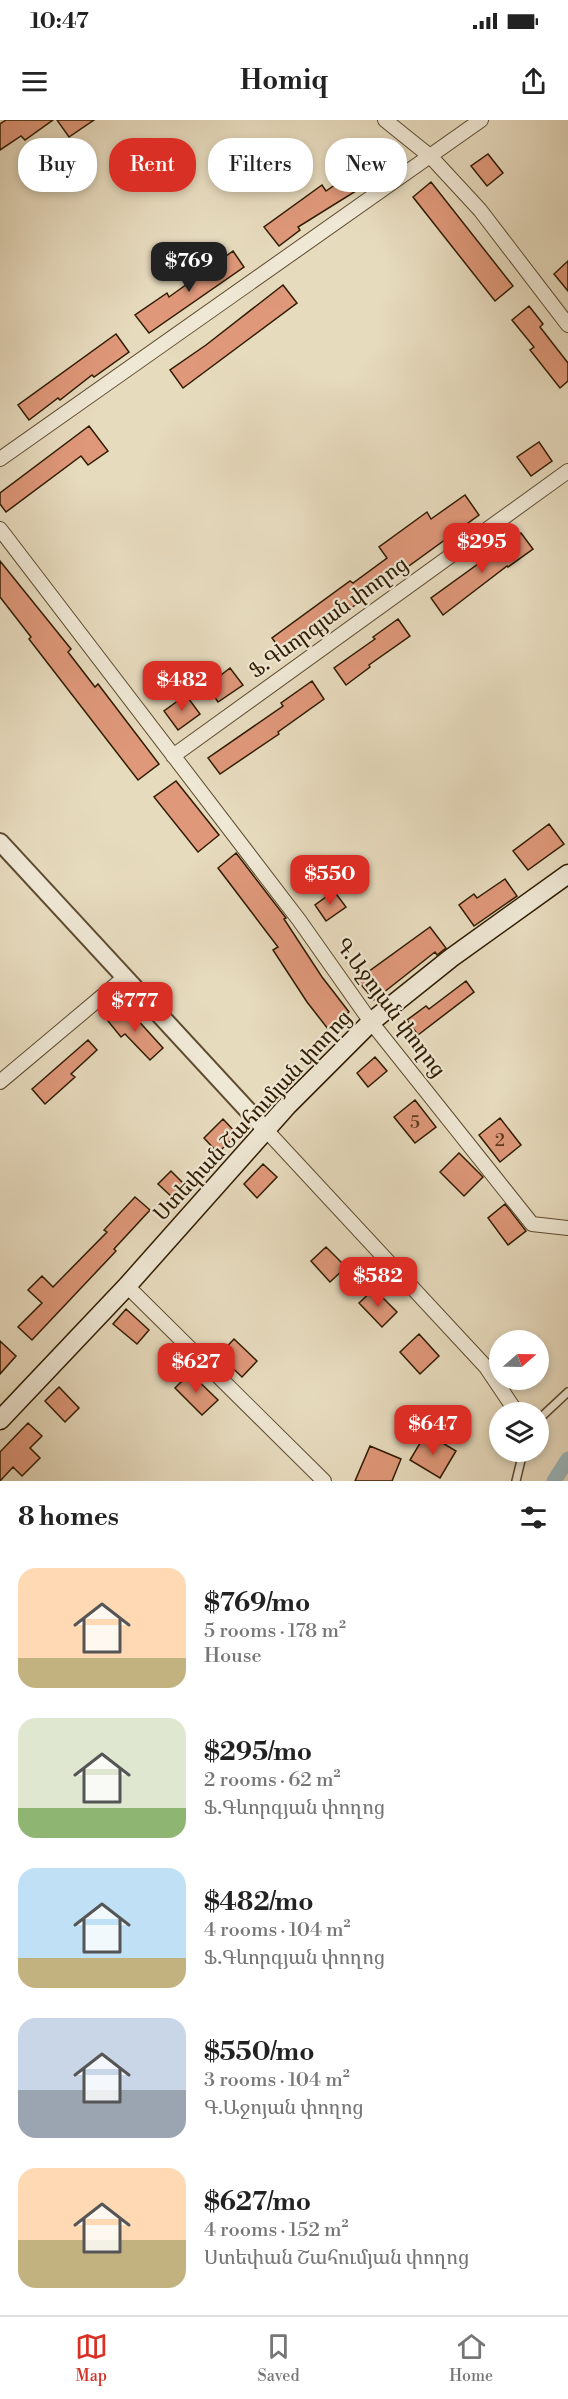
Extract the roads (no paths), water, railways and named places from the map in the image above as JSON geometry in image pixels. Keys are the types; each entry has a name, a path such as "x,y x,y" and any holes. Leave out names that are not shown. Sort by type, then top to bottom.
{"main road":[{"name":"Ստեփան Շահումյան փողոց","path":"0,1420 127,1286 287,1106 371,1022 451,958 568,874"}],"street":[{"path":"385,120 431,157 480,210 568,325"},
{"path":"0,459 481,120"},
{"name":"Ֆ.Գևորգյան փողոց","path":"173,756 568,471"},
{"name":"Գ.Աջոյան փողոց","path":"0,529 299,920 371,1022 532,1224 568,1228"},
{"path":"0,842 486,1367 510,1402"},
{"path":"0,1082 125,977"},
{"path":"127,1286 324,1481"}],"lane":[{"path":"549,1410 568,1392"},
{"path":"516,1481 521,1462"}],"waterway":[{"path":"554,1481 568,1459"}]}
